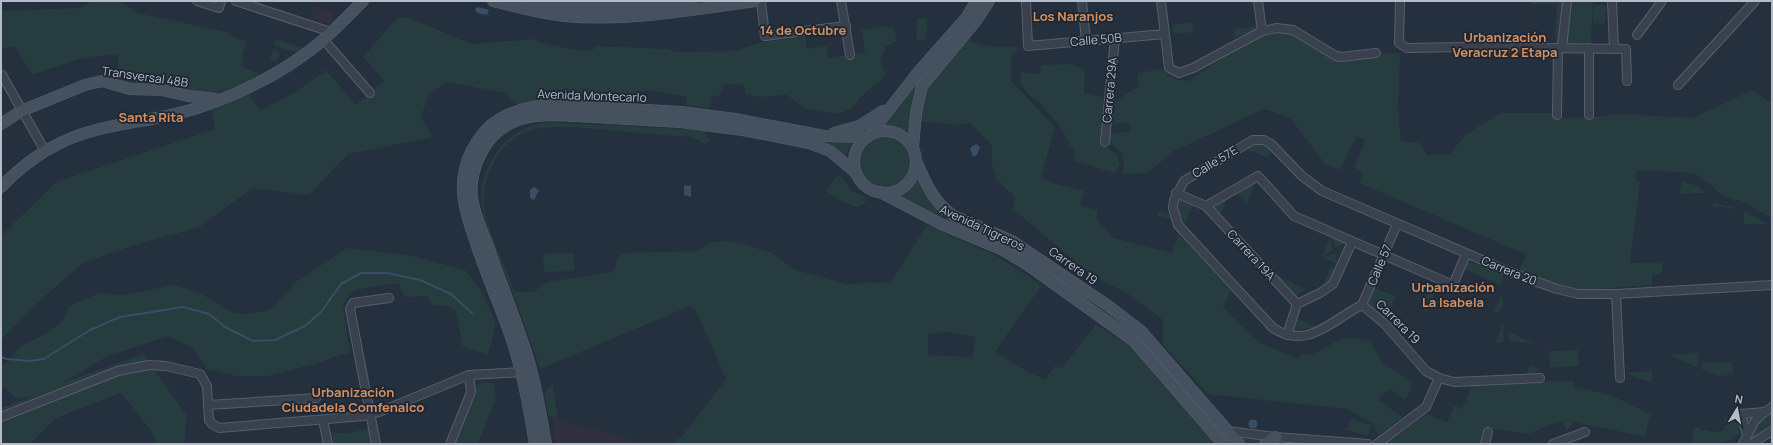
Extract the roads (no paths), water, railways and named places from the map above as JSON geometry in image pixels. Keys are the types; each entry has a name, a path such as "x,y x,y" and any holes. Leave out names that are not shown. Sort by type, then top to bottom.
{"main road":[{"path":"1,187 19,168 45,151 74,136 173,114 222,99 261,82 301,57 327,36 363,1"},
{"path":"493,1 524,9 564,16 605,8 685,1"},
{"path":"530,1 565,6 682,11 755,1"},
{"path":"975,2 955,31 890,106 855,152 854,159 856,173 865,186 880,192 896,191 907,184 914,175 917,163 912,147 916,113 922,86 976,21 990,1"},
{"name":"Transversal 48B","path":"1,124 21,111 85,85 102,81 130,89 162,90 188,96 222,99"},
{"name":"Avenida Montecarlo","path":"535,444 522,372 482,263 462,201 464,168 476,142 484,132 510,114 538,105 681,112 734,119 837,138 867,136"},
{"path":"790,130 827,133 848,130 859,126 890,106"},
{"name":"Avenida Montecarlo","path":"546,444 534,380 525,347 481,228 472,197 473,176 478,160 484,148 501,130 509,124 522,119 538,115 558,114 681,122 743,130 809,143 830,151 856,173"},
{"path":"867,136 880,131 891,131 902,136 912,147"},
{"name":"Carrera 19","path":"917,163 933,197 947,211 954,216 1012,241 1107,305 1141,331 1239,444"},
{"name":"Avenida Tigreros","path":"880,192 941,224 1003,250 1028,265 1097,313 1134,341 1223,444"},
{"path":"1265,444 1276,437"}],"street":[{"path":"197,1 219,8 221,1"},
{"path":"236,1 327,36 370,93"},
{"path":"761,1 765,36 846,26"},
{"path":"841,1 850,55"},
{"name":"Calle 50B","path":"1026,1 1028,46 1165,34"},
{"path":"1082,1 1086,41"},
{"path":"1161,1 1169,68 1179,73 1193,68 1262,30 1285,28 1293,30 1326,51 1340,57 1376,53"},
{"path":"1258,1 1262,30"},
{"path":"1400,1 1399,43 1407,48 1465,47 1626,49 1627,81"},
{"path":"1557,115 1560,48 1567,1"},
{"path":"1612,1 1614,48"},
{"path":"1637,35 1662,1"},
{"path":"1678,85 1755,1"},
{"name":"Carrera 29A","path":"1105,142 1115,38"},
{"path":"1589,48 1589,115"},
{"path":"2,75 45,151"},
{"name":"Calle 57E","path":"1176,193 1189,177 1253,140 1264,140 1276,148"},
{"name":"Carrera 20","path":"1276,148 1302,176 1322,191 1466,254 1557,290 1578,294 1616,294 1772,285"},
{"path":"1352,242 1333,284 1297,304 1287,335 1273,328 1188,237 1178,225 1174,211 1174,200 1176,193 1206,206 1258,176 1294,216 1453,285 1466,254"},
{"name":"Carrera 19A","path":"1206,206 1297,304"},
{"name":"Calle 57","path":"1362,305 1397,224"},
{"path":"1616,294 1620,378"},
{"path":"376,444 350,309 354,303 389,298"},
{"name":"Carrera 19","path":"1287,335 1298,336 1314,334 1362,305 1385,324 1426,371 1439,378 1454,382 1540,378"},
{"path":"1,417 118,371 149,365 166,366 200,374 205,381 209,420 218,428 323,420 371,414 469,375 522,372"},
{"path":"450,444 470,392 469,375"},
{"path":"1377,444 1426,407 1439,378"},
{"path":"208,405 316,398"},
{"path":"1747,435 1741,414 1769,410"},
{"path":"1743,444 1758,417 1769,410"},
{"path":"323,420 328,444"},
{"path":"1211,430 1368,444"},
{"path":"1751,444 1772,431"},
{"path":"1485,444 1488,432"},
{"path":"1553,444 1585,432"}],"water":[{"path":"478,7 489,10 487,15 477,13 475,9"},
{"path":"976,144 980,147 977,155 973,157 970,148"},
{"path":"684,185 691,186 691,197 684,195"},
{"path":"534,187 539,190 534,200 530,198 530,190"},
{"path":"1251,420 1255,420 1257,424 1255,428 1251,428 1249,426 1249,422"}],"waterway":[{"path":"1,357 6,359 29,361 44,359 90,330 120,317 183,307 209,314 225,327 253,341 275,340 305,326 321,312 341,284 361,273 388,273 420,280 451,294 472,313"}],"district":[{"name":"Los Naranjos","path":"1073,16"},
{"name":"14 de Octubre","path":"803,30"},
{"name":"Urbanización Veracruz 2 Etapa","path":"1505,44"},
{"name":"Santa Rita","path":"151,117"},
{"name":"Urbanización La Isabela","path":"1453,294"},
{"name":"Urbanización Ciudadela Comfenalco","path":"353,400"}]}
